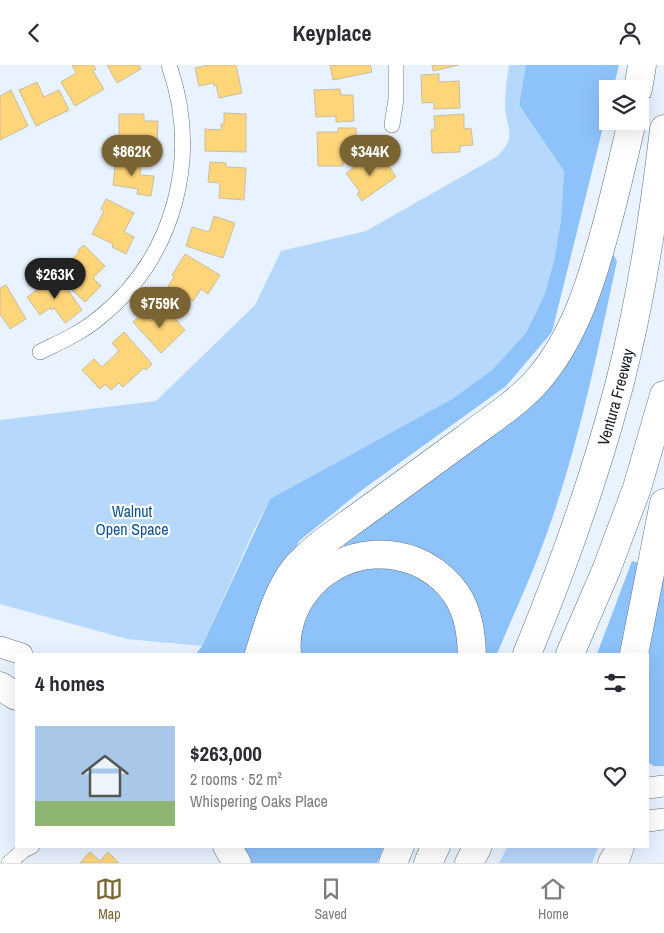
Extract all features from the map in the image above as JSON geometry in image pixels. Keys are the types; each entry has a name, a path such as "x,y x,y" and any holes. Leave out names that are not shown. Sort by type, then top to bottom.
{"highway":[{"path":"640,80 642,65"},
{"name":"Ventura Freeway","path":"527,653 571,539 604,439 619,385 649,247 664,129"},
{"path":"259,653 272,614 283,588 294,570 307,557 344,528 500,414 536,381 551,361 567,338 586,295 620,175 630,130"},
{"path":"570,653 607,568 637,488 664,395"},
{"path":"634,653 664,503"},
{"path":"287,653 289,625 296,605 308,586 324,571 344,561 369,554 391,554 413,561 435,572 451,587 465,611 471,633 472,653"},
{"path":"0,686 15,695"},
{"path":"228,848 237,863"},
{"path":"393,863 399,848"},
{"path":"428,863 435,848"},
{"path":"469,863 477,848"},
{"path":"612,863 619,848"}],"main road":[{"path":"0,647 19,653"},
{"path":"0,676 15,681"},
{"path":"649,788 664,786"},
{"path":"649,821 664,819"}],"street":[{"path":"40,352 83,329 113,306 128,291 150,261 164,235 175,203 182,172 183,147 177,97 169,65"},
{"path":"392,125 396,99 396,65"},
{"path":"8,863 28,848"}],"green space":[{"name":"Walnut Open Space","path":"509,65 526,65 519,105 564,171 561,220 554,261 544,296 526,333 492,370 452,399 270,499 253,532 202,646 127,639 0,604 0,420 156,401 255,305 281,251 366,231 496,157 507,144 510,133 505,105"},
{"path":"507,848 598,848 592,863 499,863"}],"shaded area":[{"path":"526,65 619,65 615,80 599,80 599,130 602,130 552,332 506,386 362,490 299,541 244,653 197,653 202,646 270,499 452,399 492,370 526,333 544,296 554,261 561,220 564,171 519,105"},
{"path":"613,254 617,261 593,371 575,444 553,517 497,653 474,653 452,583 346,554 343,539 515,411"},
{"path":"664,545 664,766 654,766 649,763 648,653"},
{"path":"632,561 642,564 623,653 597,653"},
{"path":"390,564 427,582 447,605 455,623 458,640 457,653 294,653 301,614 339,573"},
{"path":"242,848 383,848 377,863 247,863"}],"building":[{"path":"72,65 93,65 96,69 93,71 104,89 75,106 61,82 76,73"},
{"path":"107,65 139,65 141,69 117,83"},
{"path":"208,65 236,65 242,93 219,98 216,85 214,86 213,83 199,86 195,68"},
{"path":"330,65 370,65 372,72 333,80"},
{"path":"432,65 459,65 433,71"},
{"path":"439,74 439,82 459,81 460,108 434,109 434,102 422,103 421,75"},
{"path":"37,82 44,97 59,90 69,110 36,126 19,90"},
{"path":"340,89 341,95 353,95 354,121 336,122 336,116 316,117 314,90"},
{"path":"11,90 28,126 0,140 0,96"},
{"path":"224,113 246,114 246,152 205,151 205,129 221,130 221,124 224,124"},
{"path":"119,114 144,114 144,121 158,121 157,148 141,148 141,142 119,142"},
{"path":"464,114 464,129 471,128 473,145 460,146 460,152 432,153 431,130 435,129 434,116"},
{"path":"338,128 356,128 356,150 343,150 343,166 318,166 317,132 338,132"},
{"path":"370,156 379,169 387,163 396,177 362,201 357,194 360,192 346,173"},
{"path":"116,158 142,161 140,175 154,176 151,196 137,194 138,189 113,185"},
{"path":"210,162 226,163 226,167 246,168 244,200 219,198 220,183 208,182"},
{"path":"106,199 134,213 124,232 134,237 126,254 112,247 113,244 92,234 104,211 101,209"},
{"path":"214,216 235,223 223,258 186,246 192,227 209,232"},
{"path":"84,245 105,266 93,278 101,286 85,302 71,289 74,286 60,272"},
{"path":"185,254 220,275 208,294 201,289 193,301 168,286 174,277 172,275"},
{"path":"57,275 82,310 65,323 54,308 52,310 50,308 40,315 27,297"},
{"path":"6,285 26,319 10,329 0,316 0,288"},
{"path":"165,308 185,330 161,353 133,322 143,313 151,321"},
{"path":"124,332 152,364 146,370 144,368 123,387 119,383 111,390 105,384 100,389 82,370 94,359 102,367 119,351 112,343"},
{"path":"90,852 100,861 108,852 119,863 80,863"}]}
